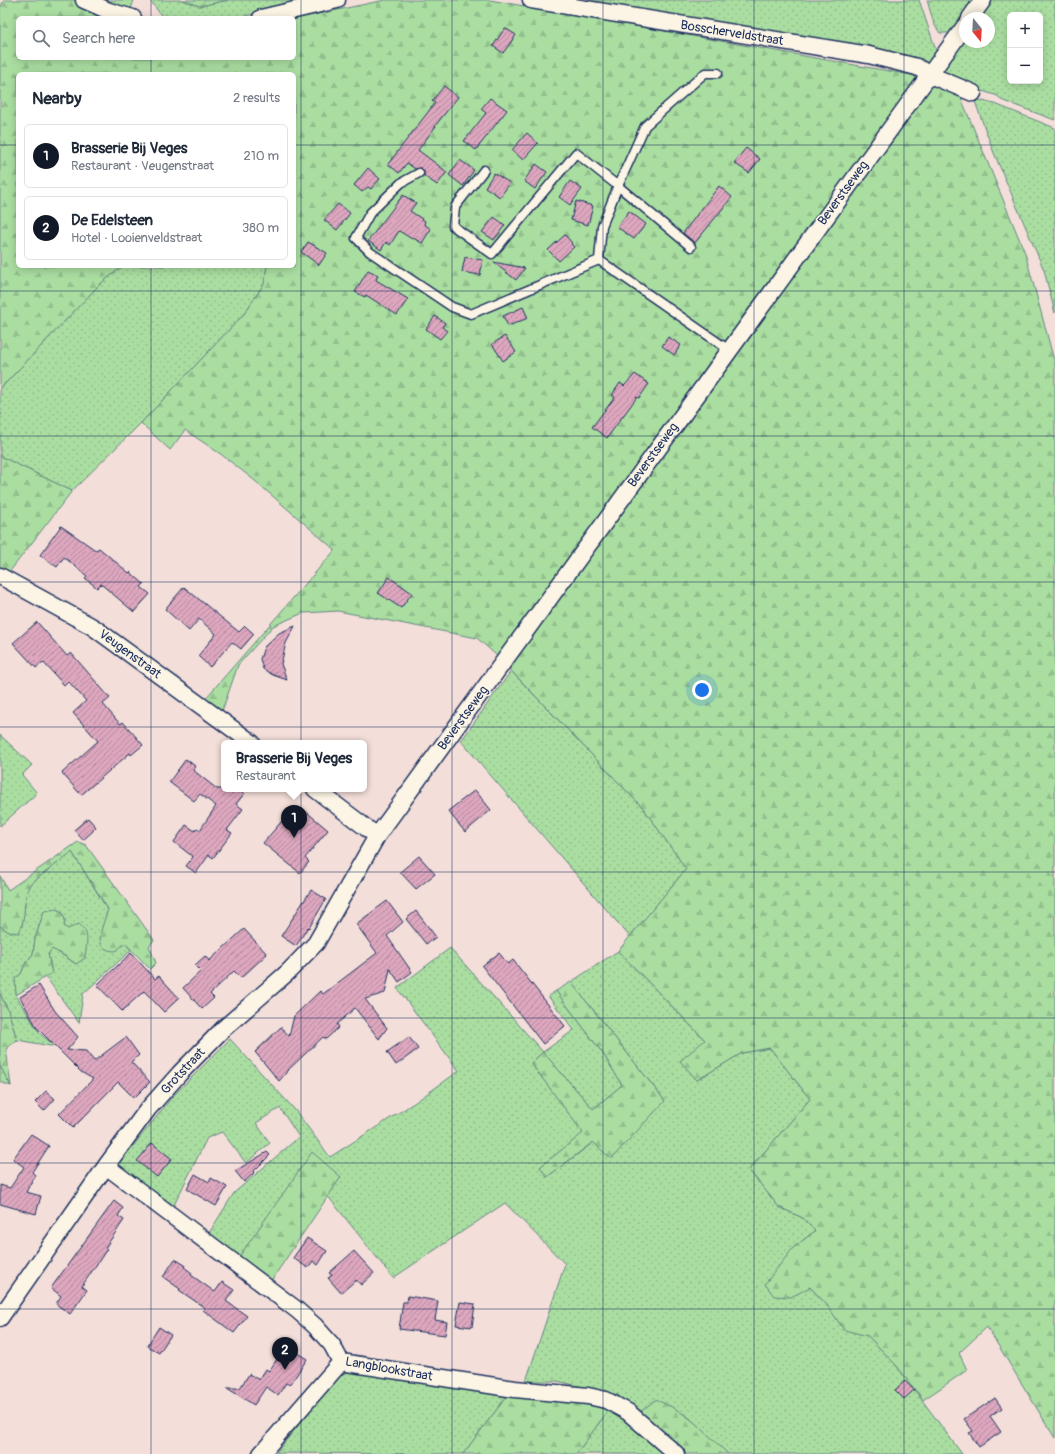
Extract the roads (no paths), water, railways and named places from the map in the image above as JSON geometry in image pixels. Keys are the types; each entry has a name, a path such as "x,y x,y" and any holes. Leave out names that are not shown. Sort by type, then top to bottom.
{"street":[{"path":"84,0 109,11 126,16"},
{"path":"270,16 337,0"},
{"name":"Bosscherveldstraat","path":"531,0 869,55 916,67 930,75 973,93"},
{"path":"974,12 983,0"},
{"name":"Beverstseweg","path":"377,836 959,34"},
{"name":"Veugenstraat","path":"0,576 93,627 248,740"},
{"path":"319,792 377,836"},
{"name":"Grotstraat","path":"0,1318 106,1166 148,1109 180,1073 223,1029 287,973 316,943 377,836"},
{"name":"Langblookstraat","path":"106,1166 297,1310 315,1326 332,1345 341,1362 515,1388 588,1396 606,1400 628,1412 676,1454"},
{"path":"261,1454 341,1362"}],"lane":[{"path":"599,260 602,226 645,126 705,73 718,73"},
{"path":"484,170 455,206 453,226 492,254 576,153 691,247"},
{"path":"419,173 401,183 370,213 356,238 370,252 452,308 472,314 599,260"},
{"path":"599,260 729,350"}],"place":[{"name":"Brasserie Bij Veges","path":"294,838"},
{"name":"De Edelsteen","path":"285,1370"}]}
